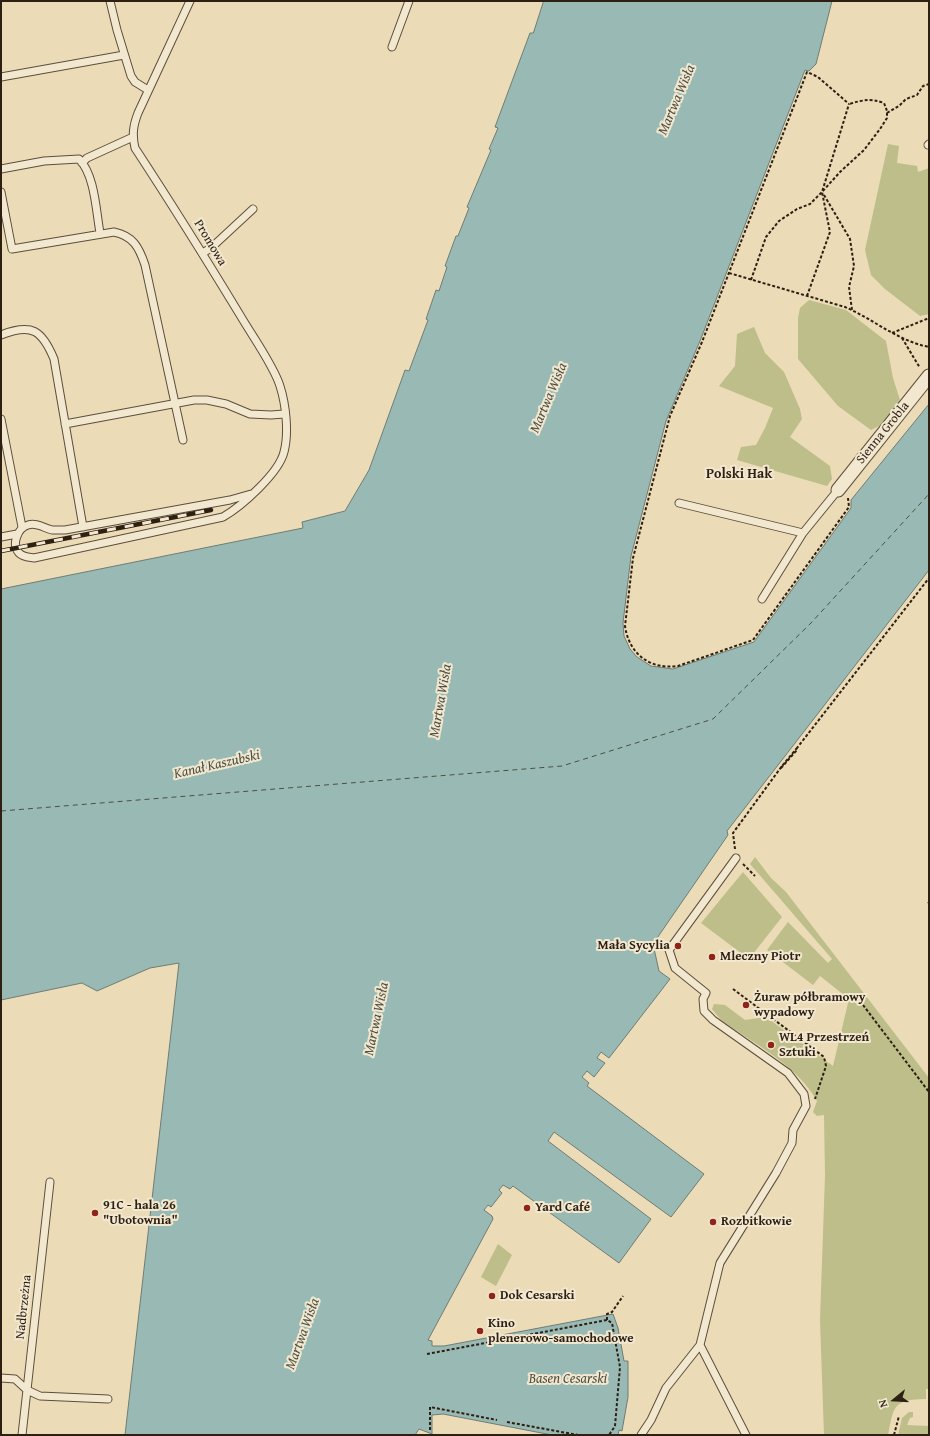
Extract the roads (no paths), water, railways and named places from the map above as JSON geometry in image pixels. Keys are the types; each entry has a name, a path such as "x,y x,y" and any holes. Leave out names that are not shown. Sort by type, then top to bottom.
{"street":[{"name":"Sienna Grobla","path":"843,494 928,378"}],"lane":[{"path":"110,1 131,76 135,82 148,90"},
{"name":"Promowa","path":"17,534 17,548 19,553 24,557 34,558 210,521 238,509 250,494 272,474 284,453 286,437 280,385 203,253 135,148 133,125 190,1"},
{"path":"392,46 408,1"},
{"path":"1,77 124,54"},
{"path":"82,163 87,158 133,137"},
{"path":"1,169 56,160 79,159 90,177 100,233"},
{"path":"1,192 12,249 100,233 114,232 124,234 133,240 140,250 183,440"},
{"path":"203,253 212,247 252,209"},
{"path":"1,335 24,329 37,332 47,342 54,359 83,527"},
{"path":"65,424 194,400 207,400 226,404 250,414 284,414"},
{"path":"1,419 22,527"},
{"path":"1,536 17,534 22,527 30,524 52,530 65,530 230,500 250,494"},
{"path":"762,599 803,533 843,494"},
{"path":"680,503 803,533"},
{"path":"641,1435 666,1388 700,1345 720,1263 776,1173 792,1143 793,1130 806,1106 804,1094 788,1073 713,1020 704,1011 703,999 706,993 675,968 669,950 736,858"},
{"name":"Nadbrzeżna","path":"22,1435 50,1182"},
{"path":"700,1345 746,1435"},
{"path":"1,1378 15,1379 27,1390 40,1396 108,1399"}],"water":[{"path":"544,1 832,1 816,64 809,71 805,70 700,341 666,421 631,556 623,623 624,636 630,649 637,657 651,666 673,669 754,642 851,508 851,500 929,404 929,570 727,831 728,835 653,944 659,971 670,979 609,1058 601,1052 597,1058 605,1063 594,1077 587,1071 582,1077 589,1083 587,1086 704,1174 671,1217 554,1132 548,1141 651,1219 619,1263 513,1186 510,1189 503,1185 499,1190 502,1193 491,1207 488,1205 484,1210 492,1216 493,1219 428,1340 432,1341 432,1346 444,1346 613,1314 618,1328 624,1361 628,1361 628,1397 622,1431 619,1430 618,1435 552,1435 443,1414 432,1415 432,1434 419,1429 415,1435 125,1435 179,963 150,968 97,991 82,983 1,1000 1,589 303,528 302,522 345,511 369,470 405,370 409,371 428,320 426,319 436,290 439,291 447,267 445,266 456,236 458,236 469,208 467,207 491,150 489,149 498,128 495,127 530,33 533,33"}],"railway":[{"path":"1,551 211,510"}],"place":[{"name":"Mała Sycylia","path":"678,946"},
{"name":"Mleczny Piotr","path":"712,957"},
{"name":"Żuraw półbramowy wypadowy","path":"746,1005"},
{"name":"WL4 Przestrzeń Sztuki","path":"771,1045"},
{"name":"Yard Café","path":"527,1208"},
{"name":"91C - hala 26 \"Ubotownia\"","path":"95,1213"},
{"name":"Rozbitkowie","path":"713,1222"},
{"name":"Dok Cesarski","path":"492,1296"},
{"name":"Kino plenerowo-samochodowe","path":"480,1331"}],"district":[{"name":"Polski Hak","path":"739,474"}],"water label":[{"name":"Martwa Wisła","path":"677,100"},
{"name":"Martwa Wisła","path":"549,398"},
{"name":"Martwa Wisła","path":"441,701"},
{"name":"Kanał Kaszubski","path":"217,765"},
{"name":"Martwa Wisła","path":"377,1019"},
{"name":"Martwa Wisła","path":"303,1334"},
{"name":"Basen Cesarski","path":"568,1379"}]}
